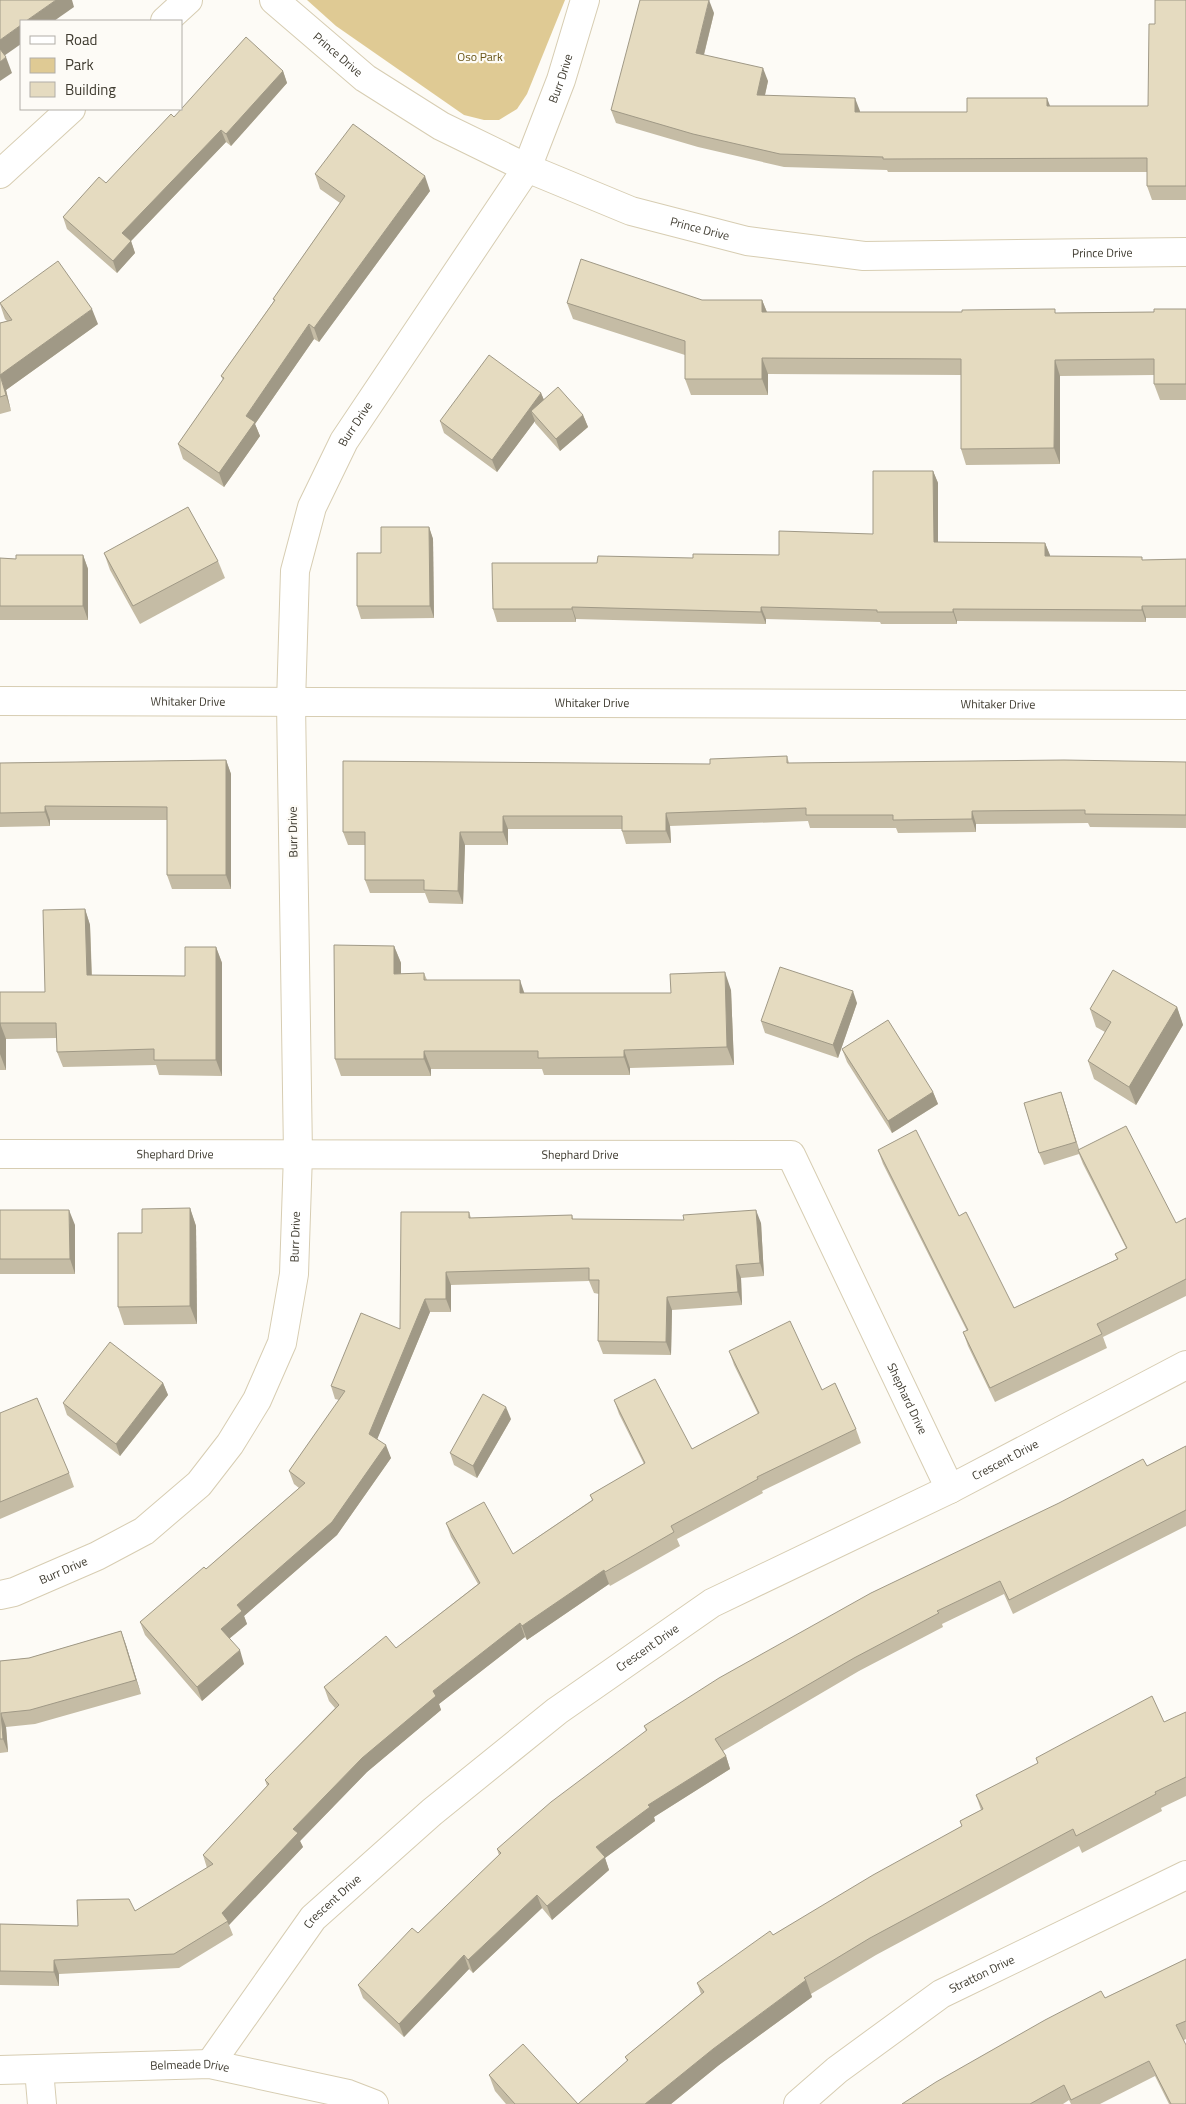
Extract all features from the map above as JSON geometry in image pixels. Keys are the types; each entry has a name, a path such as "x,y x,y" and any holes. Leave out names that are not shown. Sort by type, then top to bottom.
{"street":[{"path":"166,20 188,0"},
{"name":"Prince Drive","path":"274,0 365,78 441,126 527,168 631,211 747,241 864,256 1186,252"},
{"name":"Burr Drive","path":"0,1595 14,1592 88,1559 144,1530 199,1484 230,1444 258,1400 282,1343 294,1274 298,1154 291,702 294,572 312,507 344,441 527,168 562,80 585,0"},
{"path":"0,174 70,110"},
{"name":"Whitaker Drive","path":"0,701 1186,705"},
{"name":"Shephard Drive","path":"0,1154 791,1155 950,1489"},
{"name":"Crescent Drive","path":"210,2064 313,1918 432,1812 557,1711 712,1603 950,1489 1186,1365"},
{"name":"Stratton Drive","path":"798,2104 837,2070 941,1994 1186,1875"},
{"name":"Belmeade Drive","path":"0,2070 210,2064 348,2094 374,2104"},
{"path":"38,2070 42,2104"}],"green space":[{"name":"Oso Park","path":"307,0 565,0 527,94 517,109 499,120 484,120 464,115 336,26"}],"building":[{"path":"0,0 56,0 27,20 20,20 20,26 0,40"},
{"path":"640,0 709,0 696,53 763,68 757,95 855,98 855,112 967,112 967,98 1047,98 1047,106 1148,106 1149,24 1155,24 1155,0 1186,0 1186,186 1147,186 1147,158 883,159 883,157 780,154 693,134 611,110"},
{"path":"246,37 283,71 226,134 221,130 122,233 131,241 113,261 63,217 99,177 106,183 171,114 174,117"},
{"path":"0,49 6,57 0,62"},
{"path":"353,124 425,176 314,328 309,324 246,416 255,422 219,473 178,444 224,378 221,376 345,196 315,174"},
{"path":"581,259 702,300 762,300 762,312 962,312 962,310 1055,309 1055,313 1154,312 1154,309 1186,309 1186,384 1154,384 1154,359 1055,360 1054,448 961,449 961,359 762,358 762,379 685,379 685,341 567,303"},
{"path":"58,261 92,309 0,375 0,323 12,320 0,303"},
{"path":"489,355 541,393 492,460 440,421"},
{"path":"0,375 6,395 0,397"},
{"path":"558,387 583,415 556,439 531,411"},
{"path":"873,471 933,471 934,542 1045,543 1045,556 1142,557 1142,560 1186,559 1186,606 1142,606 1142,610 953,609 953,612 877,612 877,610 761,607 761,612 572,607 572,609 493,609 492,563 597,563 598,556 693,558 693,554 779,555 779,531 873,534"},
{"path":"188,507 218,561 133,606 104,553"},
{"path":"381,527 429,527 430,606 357,606 357,553 381,553"},
{"path":"16,555 83,555 83,606 0,606 0,558 16,559"},
{"path":"787,756 787,763 1064,760 1186,762 1186,815 1085,814 1085,810 972,811 972,819 893,820 893,815 806,815 806,808 666,813 666,831 622,831 622,816 503,816 503,832 460,832 458,891 424,890 424,880 365,880 365,832 343,832 343,761 710,764 710,759"},
{"path":"226,760 226,875 167,875 167,807 45,806 45,812 0,813 0,763"},
{"path":"85,909 87,975 185,976 185,947 216,947 216,1060 154,1060 154,1049 57,1052 56,1023 0,1023 0,992 45,992 43,910"},
{"path":"334,945 394,946 394,974 424,973 424,980 520,980 520,993 671,993 670,974 725,972 727,1047 624,1050 624,1057 538,1058 538,1051 424,1051 424,1059 335,1059"},
{"path":"780,967 853,991 833,1045 761,1021"},
{"path":"1113,970 1177,1007 1129,1087 1088,1061 1111,1022 1090,1009"},
{"path":"888,1020 933,1092 888,1121 842,1049"},
{"path":"1061,1092 1076,1142 1039,1153 1024,1103"},
{"path":"1126,1126 1176,1223 1186,1218 1186,1279 1097,1324 1102,1334 990,1388 963,1332 968,1330 878,1150 916,1130 959,1216 966,1212 1014,1308 1118,1259 1115,1254 1127,1248 1078,1150"},
{"path":"190,1208 190,1306 118,1307 118,1233 142,1233 142,1209"},
{"path":"0,1210 69,1210 70,1259 0,1259"},
{"path":"756,1210 760,1263 736,1265 738,1292 667,1297 666,1342 598,1341 599,1280 589,1280 589,1268 446,1272 446,1299 425,1299 369,1434 386,1445 332,1522 237,1605 242,1611 221,1629 240,1650 197,1687 140,1622 204,1567 206,1569 305,1483 289,1471 345,1391 331,1386 361,1313 400,1329 401,1212 469,1212 469,1218 572,1215 572,1219 684,1220 683,1215"},
{"path":"790,1321 822,1390 835,1383 856,1429 757,1477 758,1479 671,1526 674,1532 605,1572 604,1570 522,1626 520,1623 433,1691 436,1696 362,1758 293,1829 298,1833 222,1913 228,1921 174,1954 54,1960 54,1972 0,1971 0,1924 78,1926 77,1900 129,1899 135,1911 213,1864 203,1855 269,1784 265,1780 339,1705 324,1687 386,1636 396,1648 480,1583 446,1523 484,1502 513,1554 593,1500 590,1495 645,1463 614,1400 655,1379 692,1449 759,1413 729,1351"},
{"path":"110,1342 163,1383 116,1444 63,1403"},
{"path":"483,1394 506,1407 473,1466 450,1453"},
{"path":"37,1398 69,1473 0,1502 0,1413"},
{"path":"1186,1446 1186,1510 1009,1600 1000,1581 937,1611 939,1613 854,1658 715,1739 726,1756 648,1805 650,1807 596,1847 605,1857 547,1906 537,1895 468,1960 464,1955 399,2024 358,1985 412,1928 418,1933 501,1853 497,1849 551,1802 647,1730 644,1726 719,1678 871,1593 1059,1503 1143,1459 1147,1466"},
{"path":"121,1631 136,1680 30,1710 1,1713 3,1739 0,1739 0,1661 29,1658"},
{"path":"1152,1696 1164,1722 1186,1712 1186,1777 1076,1836 1073,1829 870,1938 804,1978 806,1980 713,2049 645,2104 578,2104 628,2060 625,2057 704,1992 697,1983 770,1931 773,1935 873,1875 962,1826 960,1821 983,1809 976,1795 1038,1763 1036,1758"},
{"path":"1186,1959 1186,2021 1176,2025 1186,2045 1186,2104 1171,2104 1149,2061 1071,2100 1064,2085 1030,2104 902,2104 936,2082 1045,2020 1101,1991 1105,1998"},
{"path":"523,2044 578,2104 515,2104 489,2075"}]}
